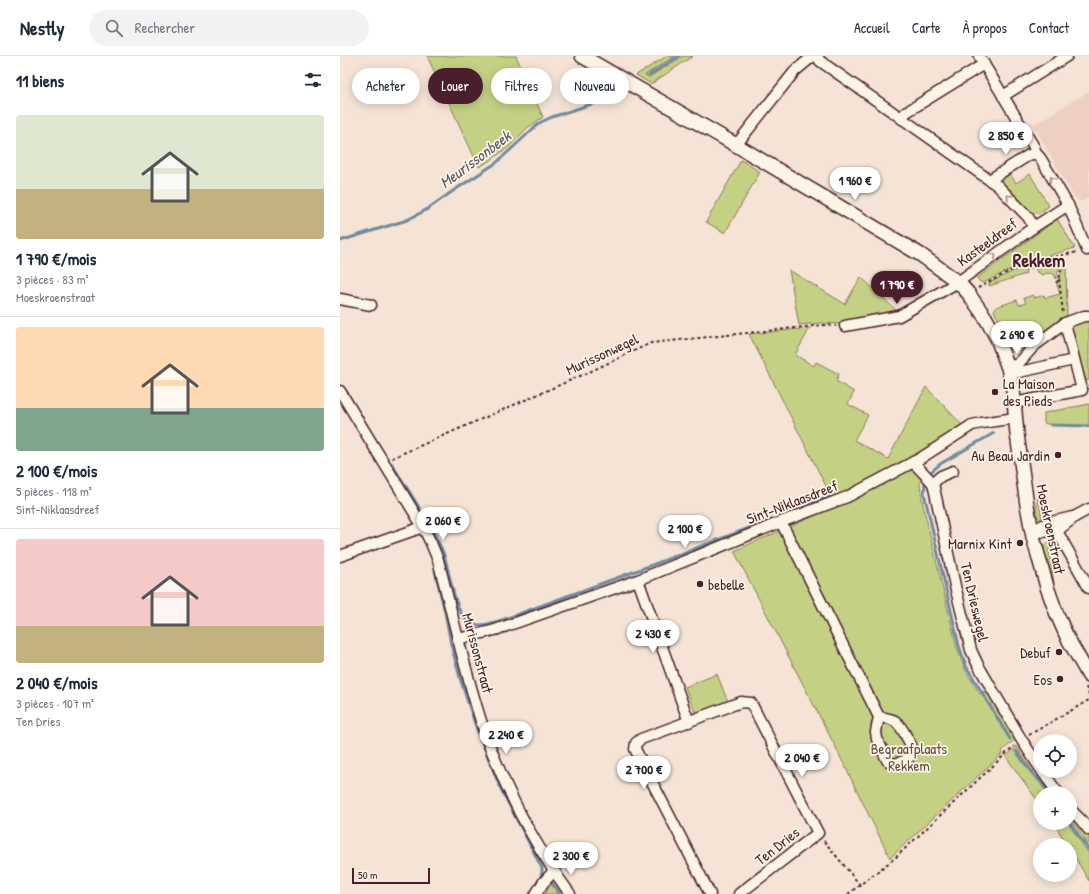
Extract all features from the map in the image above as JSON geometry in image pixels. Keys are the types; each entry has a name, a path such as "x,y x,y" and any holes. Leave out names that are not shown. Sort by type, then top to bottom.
{"main road":[{"name":"Moeskroenstraat","path":"582,56 736,145 921,255 960,281 985,317 997,338 1009,371 1027,505 1047,587 1056,612 1087,681"}],"street":[{"path":"736,145 795,71 813,56"},
{"name":"Kasteeldreef","path":"817,56 820,61 998,186 1028,217 1034,227"},
{"path":"1003,96 1067,56"},
{"path":"902,119 905,113 981,60 1068,205 1087,250"},
{"path":"991,181 994,177 1023,158 1036,153"},
{"name":"Kasteeldreef","path":"845,326 899,316 960,281 1034,227 1068,205"},
{"path":"340,299 371,305"},
{"path":"1009,371 1064,318 1088,316"},
{"path":"1014,403 1082,390 1064,318"},
{"path":"1009,371 1074,360"},
{"name":"Murissonstraat","path":"340,391 423,527 431,543 438,560 480,717 506,783 532,836 570,894"},
{"name":"Sint-Niklaasdreef","path":"458,639 495,630 638,580 847,497 913,462 972,425 982,422 1015,418"},
{"path":"913,462 933,483 942,476 953,472"},
{"name":"Ten Drieswegel","path":"933,483 955,586 971,650 1021,740 1033,758"},
{"path":"1035,535 1057,531 1076,516 1089,509"},
{"path":"1035,535 1041,526 1076,516"},
{"path":"781,522 879,717 876,732 887,760 892,764 899,764 911,756 912,746 901,726 894,720 879,717"},
{"path":"340,556 423,527"},
{"path":"1057,531 1089,588"},
{"path":"638,580 689,722"},
{"name":"Ten Dries","path":"710,894 636,749 636,743 641,739 741,702 751,702 818,833 739,894"},
{"path":"1077,815 1089,830"},
{"path":"536,894 546,879 554,871"}],"path":[{"path":"974,290 1032,262 1087,250"},
{"path":"1064,255 1059,279 1064,318"},
{"path":"1056,283 1059,279"},
{"name":"Murissonwegel","path":"383,462 567,382 651,343 814,326 845,326"},
{"path":"1087,681 1089,695"},
{"path":"848,894 895,858 1021,740 1089,700"},
{"path":"818,833 860,885"}],"shaded area":[{"path":"1089,91 1089,197 1081,202 1074,197 1033,125"}],"green space":[{"path":"427,56 516,56 521,68 491,68 491,104 537,104 543,117 527,128 510,146 479,167 449,104 483,104 483,68 433,68"},
{"path":"667,56 675,56 645,75 649,77 683,56 693,56 651,84 636,75"},
{"path":"741,160 760,172 725,233 706,222"},
{"path":"1010,174 1016,183 1030,174 1049,206 1039,213 1033,213 1003,186 1004,178"},
{"path":"1057,219 1075,248 1030,261 983,283 980,282 977,278"},
{"path":"1063,257 1056,279 1054,274 1048,273 1041,275 1039,272 1037,273 1035,267 1025,270 1026,274 989,286 989,283 1022,267"},
{"path":"1066,261 1067,315 1045,332 1023,353 1020,353 1021,350 1011,343 994,311 996,307 1017,300 1019,305 1026,303 1024,298 1033,295 1034,298 1044,295 1045,298 1060,294 1057,285"},
{"path":"789,270 845,304 861,277 898,312 841,324 820,323 799,325"},
{"path":"1089,320 1089,380 1085,381 1070,325"},
{"path":"810,328 795,355 814,366 816,362 839,374 836,381 854,392 848,404 868,415 854,440 888,459 926,387 963,426 870,480 832,498 749,334"},
{"path":"1089,404 1089,426 1051,425 1044,423 1044,413"},
{"name":"Begraafplaats Rekkem","path":"910,470 916,472 921,477 920,485 923,505 957,648 966,671 980,694 987,689 1017,738 1003,750 1001,755 890,858 835,746 734,551 837,506"},
{"path":"1038,497 1042,519 1035,514"},
{"path":"1051,540 1049,550 1054,583 1043,547"},
{"path":"717,674 728,702 696,715 685,687"},
{"path":"1016,746 1033,772 1033,778 1037,778 1042,786 1033,786 1033,794 1006,757"},
{"path":"1077,821 1089,836 1089,845 1077,829"},
{"path":"1058,830 1073,830 1089,854 1089,881 1077,861 1077,838 1063,838"},
{"path":"551,884 559,894 545,894"}],"waterway":[{"name":"Meurissonbeek","path":"649,75 679,56"},
{"name":"Meurissonbeek","path":"340,241 407,220 426,210 496,163 539,123 552,117 592,104"},
{"path":"1051,425 1089,426"},
{"path":"931,472 940,464 994,433"},
{"path":"391,463 432,529 440,545 459,609 467,621 475,625 484,625 502,620 770,520"},
{"path":"925,483 924,493 959,646 966,666 1010,739"},
{"path":"786,514 829,496"},
{"path":"435,571 451,644 477,730 500,787 542,868 542,873 538,882"},
{"path":"1016,751 1032,773 1044,786"},
{"path":"1075,830 1089,850"},
{"path":"548,884 552,883 560,894"},
{"path":"530,894 534,888"}],"place":[{"name":"La Maison des Pieds","path":"995,392"},
{"name":"Au Beau Jardin","path":"1058,455"},
{"name":"Marnix Kint","path":"1020,543"},
{"name":"bebelle","path":"700,584"},
{"name":"Debuf","path":"1059,652"},
{"name":"Eos","path":"1060,679"}],"district":[{"name":"Rekkem","path":"1039,260"}]}
